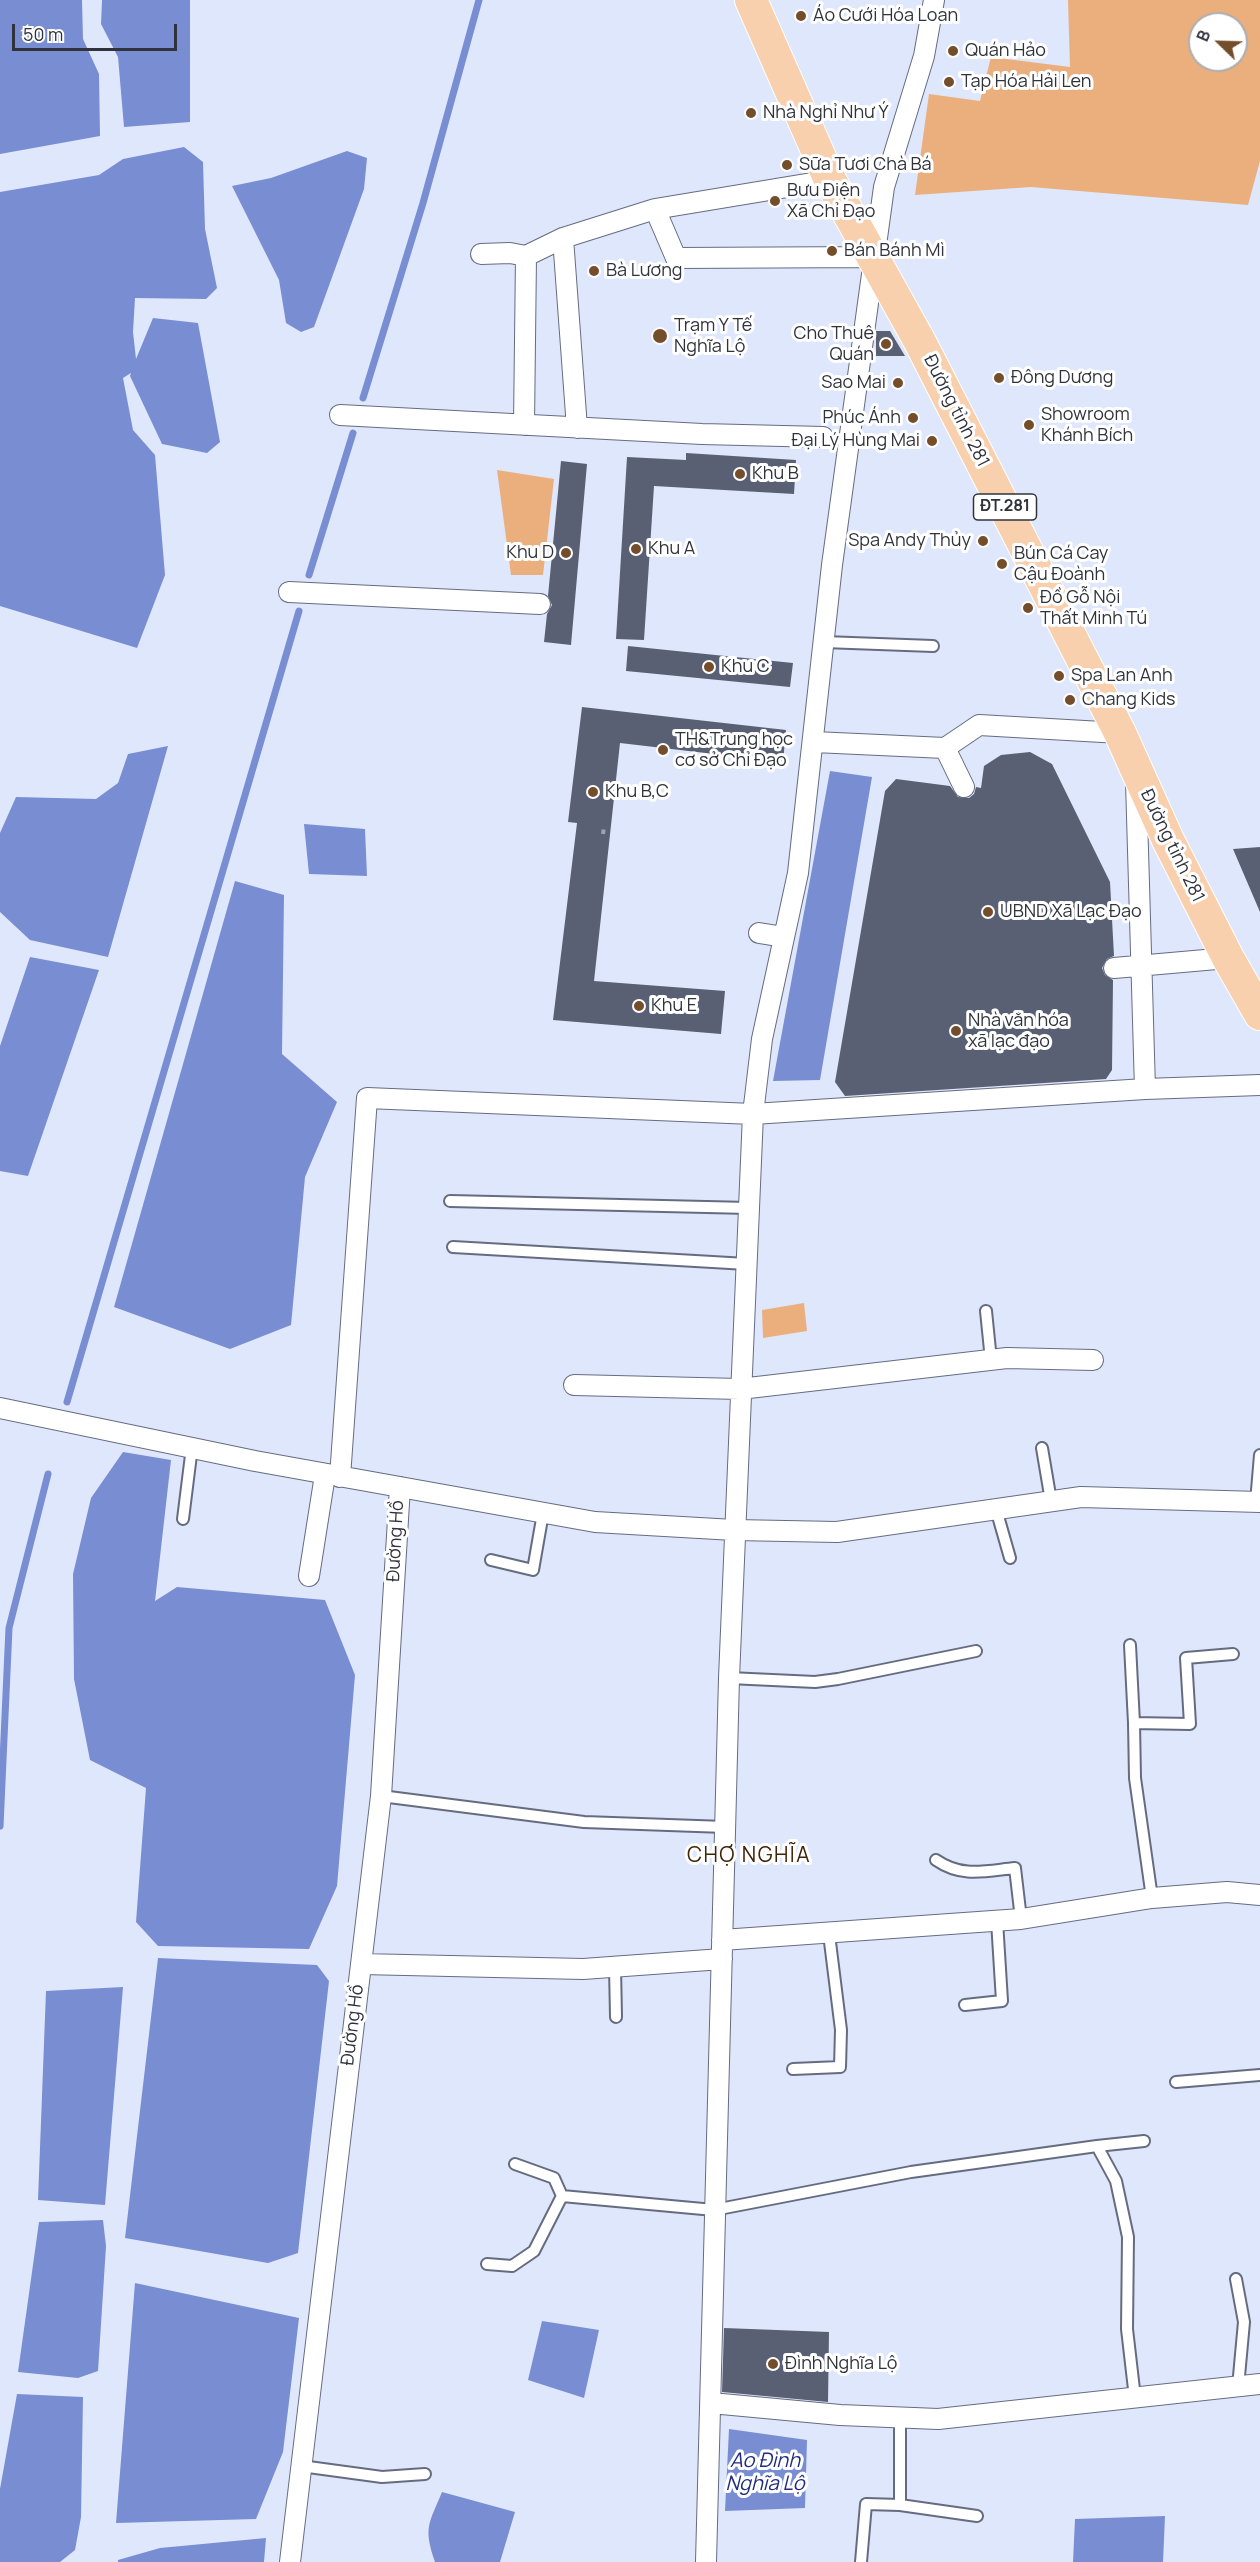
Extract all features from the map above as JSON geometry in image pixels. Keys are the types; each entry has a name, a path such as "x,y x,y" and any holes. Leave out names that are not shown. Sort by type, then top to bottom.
{"main road":[{"name":"Đường tỉnh 281","path":"751,0 830,180 926,353 1120,733 1135,771 1228,958 1260,1014"}],"street":[{"path":"706,2562 729,1678 753,1114 762,1039 798,873 824,642 824,565 884,187 924,56 934,0"},
{"path":"481,254 526,256 563,238 655,209 830,180"},
{"path":"655,209 676,258 873,257"},
{"path":"563,238 577,428"},
{"path":"524,425 526,256"},
{"path":"340,415 577,428 823,436"},
{"path":"289,592 540,604"},
{"path":"814,742 945,748 979,725 1120,733"},
{"path":"945,748 964,787"},
{"path":"1135,771 1145,1089"},
{"path":"759,933 784,937"},
{"path":"1114,968 1228,958"},
{"path":"309,1576 333,1476 367,1098 753,1114 1145,1089 1260,1085"},
{"path":"574,1384 740,1389 1007,1358 1093,1360"},
{"path":"0,1408 333,1476 595,1522 734,1530 837,1532 1081,1497 1258,1502"},
{"name":"Đường Hồ","path":"290,2562 381,1796 400,1487"},
{"path":"361,1964 571,1969 615,1967 829,1934 1020,1919 1152,1898 1227,1892 1260,1896"},
{"path":"711,2403 900,2419 938,2419 1260,2384"}],"lane":[{"path":"824,642 933,646"},
{"path":"450,1201 749,1208"},
{"path":"453,1247 747,1264"},
{"path":"986,1311 991,1360"},
{"path":"183,1519 192,1447"},
{"path":"1042,1448 1051,1502"},
{"path":"1258,1502 1260,1455"},
{"path":"996,1509 1010,1558"},
{"path":"491,1560 533,1570 543,1513"},
{"path":"1130,1646 1135,1778 1152,1898"},
{"path":"729,1678 815,1682 976,1651"},
{"path":"1134,1723 1190,1724 1186,1658 1233,1654"},
{"path":"381,1796 584,1822 726,1827"},
{"path":"936,1860 951,1870 967,1872 1015,1868 1020,1919"},
{"path":"965,2005 1002,2001 997,1921"},
{"path":"793,2069 840,2067 841,2030 829,1934"},
{"path":"615,1967 616,2018"},
{"path":"1176,2082 1260,2075"},
{"path":"562,2196 714,2210 911,2172 1144,2141"},
{"path":"1097,2146 1116,2181 1128,2236 1128,2330 1135,2398"},
{"path":"515,2164 554,2178 562,2196"},
{"path":"487,2264 512,2266 534,2251 562,2196"},
{"path":"1236,2279 1244,2322 1238,2387"},
{"path":"900,2419 900,2505"},
{"path":"301,2466 382,2477 425,2474"},
{"path":"861,2562 866,2504 900,2505 977,2516"}],"path":[{"path":"603,834 604,827"}],"shaded area":[{"path":"1068,0 1260,0 1260,161 1248,205 1031,187 915,195 929,94 980,101 991,57 1070,67"},
{"path":"497,470 554,479 543,575 511,575"},
{"path":"804,1303 807,1331 763,1338 762,1310"}],"water":[{"path":"0,0 82,0 83,39 99,74 100,136 0,154"},
{"path":"102,0 190,0 190,122 124,127 118,57 101,24"},
{"path":"184,147 203,162 205,229 217,288 206,299 135,298 133,332 136,359 153,318 198,323 220,442 207,453 162,444 130,376 131,373 123,378 133,430 155,455 165,575 137,648 0,606 0,192 99,175 123,159"},
{"path":"347,151 367,158 364,189 314,327 301,332 286,323 279,280 232,186 271,178"},
{"path":"168,746 108,957 30,940 0,912 0,833 16,797 96,799 118,783 128,754"},
{"path":"830,771 872,777 820,1080 773,1081"},
{"path":"304,824 365,829 367,876 309,874"},
{"path":"235,881 284,895 282,1054 337,1102 305,1177 291,1325 230,1349 114,1307"},
{"path":"30,957 99,970 28,1176 0,1171 0,1046"},
{"path":"123,1452 171,1460 155,1601 177,1587 325,1600 355,1675 337,1886 309,1949 158,1946 136,1922 146,1788 90,1760 74,1679 73,1574 91,1498"},
{"path":"158,1958 317,1965 329,1981 298,2253 268,2263 125,2238"},
{"path":"123,1987 105,2205 38,2200 46,1991"},
{"path":"103,2220 106,2246 98,2371 78,2378 18,2372 39,2222"},
{"path":"135,2283 299,2318 283,2452 256,2519 116,2523"},
{"path":"542,2321 599,2330 584,2398 528,2380"},
{"path":"17,2394 83,2397 81,2517 75,2550 60,2562 0,2562 0,2489"},
{"name":"Ao Đình Nghĩa Lộ","path":"729,2429 807,2440 805,2508 725,2511"},
{"path":"442,2492 515,2512 500,2562 435,2562 429,2541 429,2526"},
{"path":"1165,2516 1163,2562 1073,2562 1075,2519"},
{"path":"266,2538 264,2562 118,2562 118,2560 160,2548"}],"building":[{"name":"Cho Thuê Quán","path":"876,331 890,331 905,356 876,356"},
{"path":"686,453 796,460 794,494 654,486 644,640 616,639 627,457 686,460"},
{"name":"Khu D","path":"561,461 587,464 571,645 544,642 547,614 552,605 548,596"},
{"name":"Khu C","path":"628,646 793,663 790,687 626,671"},
{"path":"582,707 786,730 783,762 620,743 594,981 725,991 721,1034 553,1020 577,823 568,822"},
{"name":"UBND Xã Lạc Đạo","path":"1030,752 1052,764 1110,882 1114,956 1107,959 1102,968 1105,975 1113,980 1112,1070 1106,1079 845,1096 835,1082 885,791 896,779 950,786 958,797 969,798 974,794 976,787 981,788 984,766 1001,755"},
{"path":"1260,847 1260,912 1233,849"},
{"name":"Đình Nghĩa Lộ","path":"724,2328 829,2332 828,2402 722,2392"}],"waterway":[{"path":"363,398 423,203 479,0"},
{"path":"309,575 353,433"},
{"path":"67,1402 299,611"},
{"path":"0,1826 9,1628 48,1474"}],"place":[{"name":"Áo Cưới Hóa Loan","path":"801,16"},
{"name":"Quán Hảo","path":"953,51"},
{"name":"Tạp Hóa Hải Len","path":"949,82"},
{"name":"Nhà Nghỉ Như Ý","path":"751,113"},
{"name":"Sữa Tươi Chà Bá","path":"787,165"},
{"name":"Bưu Điện Xã Chỉ Đạo","path":"775,201"},
{"name":"Bán Bánh Mì","path":"832,251"},
{"name":"Bà Lương","path":"594,271"},
{"name":"Trạm Y Tế Nghĩa Lộ","path":"660,336"},
{"name":"Cho Thuê Quán","path":"886,344"},
{"name":"Đông Dương","path":"999,378"},
{"name":"Sao Mai","path":"898,383"},
{"name":"Phúc Ánh","path":"913,418"},
{"name":"Showroom Khánh Bích","path":"1029,425"},
{"name":"Đại Lý Hùng Mai","path":"932,441"},
{"name":"Khu B","path":"740,474"},
{"name":"Spa Andy Thủy","path":"983,541"},
{"name":"Khu A","path":"636,549"},
{"name":"Khu D","path":"566,553"},
{"name":"Bún Cá Cay Cậu Đoành","path":"1002,564"},
{"name":"Đồ Gỗ Nội Thất Minh Tú","path":"1028,608"},
{"name":"Khu C","path":"709,667"},
{"name":"Spa Lan Anh","path":"1059,676"},
{"name":"Chang Kids","path":"1070,700"},
{"name":"TH&Trung học cơ sở Chỉ Đạo","path":"663,750"},
{"name":"Khu B,C","path":"593,792"},
{"name":"UBND Xã Lạc Đạo","path":"988,912"},
{"name":"Khu E","path":"639,1006"},
{"name":"Nhà văn hóa xã lạc đạo","path":"956,1031"},
{"name":"Đình Nghĩa Lộ","path":"773,2364"}],"district":[{"name":"CHỢ NGHĨA","path":"749,1856"}]}
